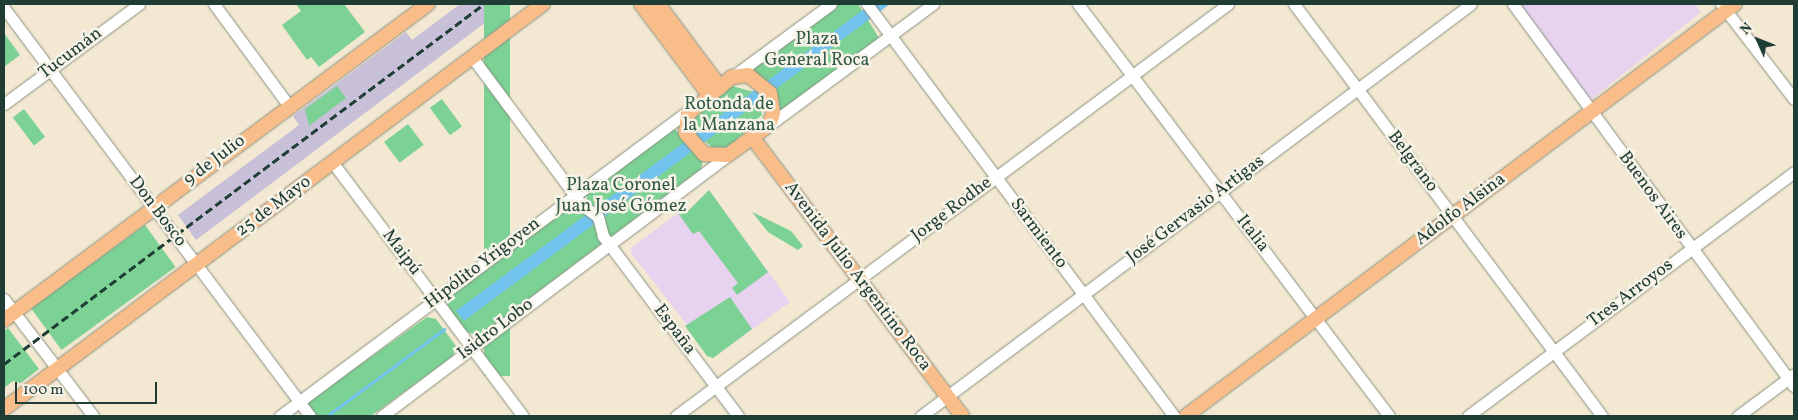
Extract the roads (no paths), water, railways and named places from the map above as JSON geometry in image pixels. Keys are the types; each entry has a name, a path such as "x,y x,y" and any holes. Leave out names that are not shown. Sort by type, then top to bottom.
{"main road":[{"name":"9 de Julio","path":"9,316 428,4"},
{"name":"25 de Mayo","path":"4,408 543,4"},
{"path":"641,4 714,91"},
{"path":"658,4 714,91"},
{"name":"Adolfo Alsina","path":"1186,416 1591,112 1728,6"},
{"path":"693,107 686,120 690,142 710,156 728,155 768,125 773,106 766,88 748,75 732,78"},
{"name":"Hipólito Yrigoyen","path":"693,107 732,78"},
{"name":"Avenida Julio Argentino Roca","path":"748,140 943,400 950,416"},
{"name":"Avenida Julio Argentino Roca","path":"943,400 962,416"}],"street":[{"name":"Tucumán","path":"4,104 139,4"},
{"path":"214,4 289,106"},
{"name":"Hipólito Yrigoyen","path":"732,78 831,4"},
{"name":"Sarmiento","path":"867,4 1174,416"},
{"path":"768,125 932,4"},
{"name":"Italia","path":"1078,4 1317,318 1389,416"},
{"name":"Jorge Rodhe","path":"676,416 1228,4"},
{"name":"Belgrano","path":"1294,4 1602,416"},
{"name":"José Gervasio Artigas","path":"921,416 1471,4"},
{"name":"Buenos Aires","path":"1513,4 1691,249 1792,380"},
{"path":"1728,6 1794,99"},
{"name":"Don Bosco","path":"4,8 310,416"},
{"path":"472,57 575,195"},
{"name":"Hipólito Yrigoyen","path":"280,416 693,107"},
{"name":"Isidro Lobo","path":"382,416 728,155"},
{"name":"Maipú","path":"333,163 522,416"},
{"name":"Tres Arroyos","path":"1468,416 1794,172"},
{"name":"España","path":"575,195 598,217 610,244 738,416"},
{"path":"4,299 9,316 56,369 93,416"},
{"path":"1738,416 1792,380"}],"water":[{"path":"871,4 890,4 464,321 456,311"}],"waterway":[{"path":"327,416 444,329"}],"railway":[{"path":"4,364 484,4"}],"park label":[{"name":"Plaza General Roca","path":"817,51"},
{"name":"Rotonda de la Manzana","path":"729,116"},
{"name":"Plaza Coronel Juan José Gómez","path":"621,197"}]}
